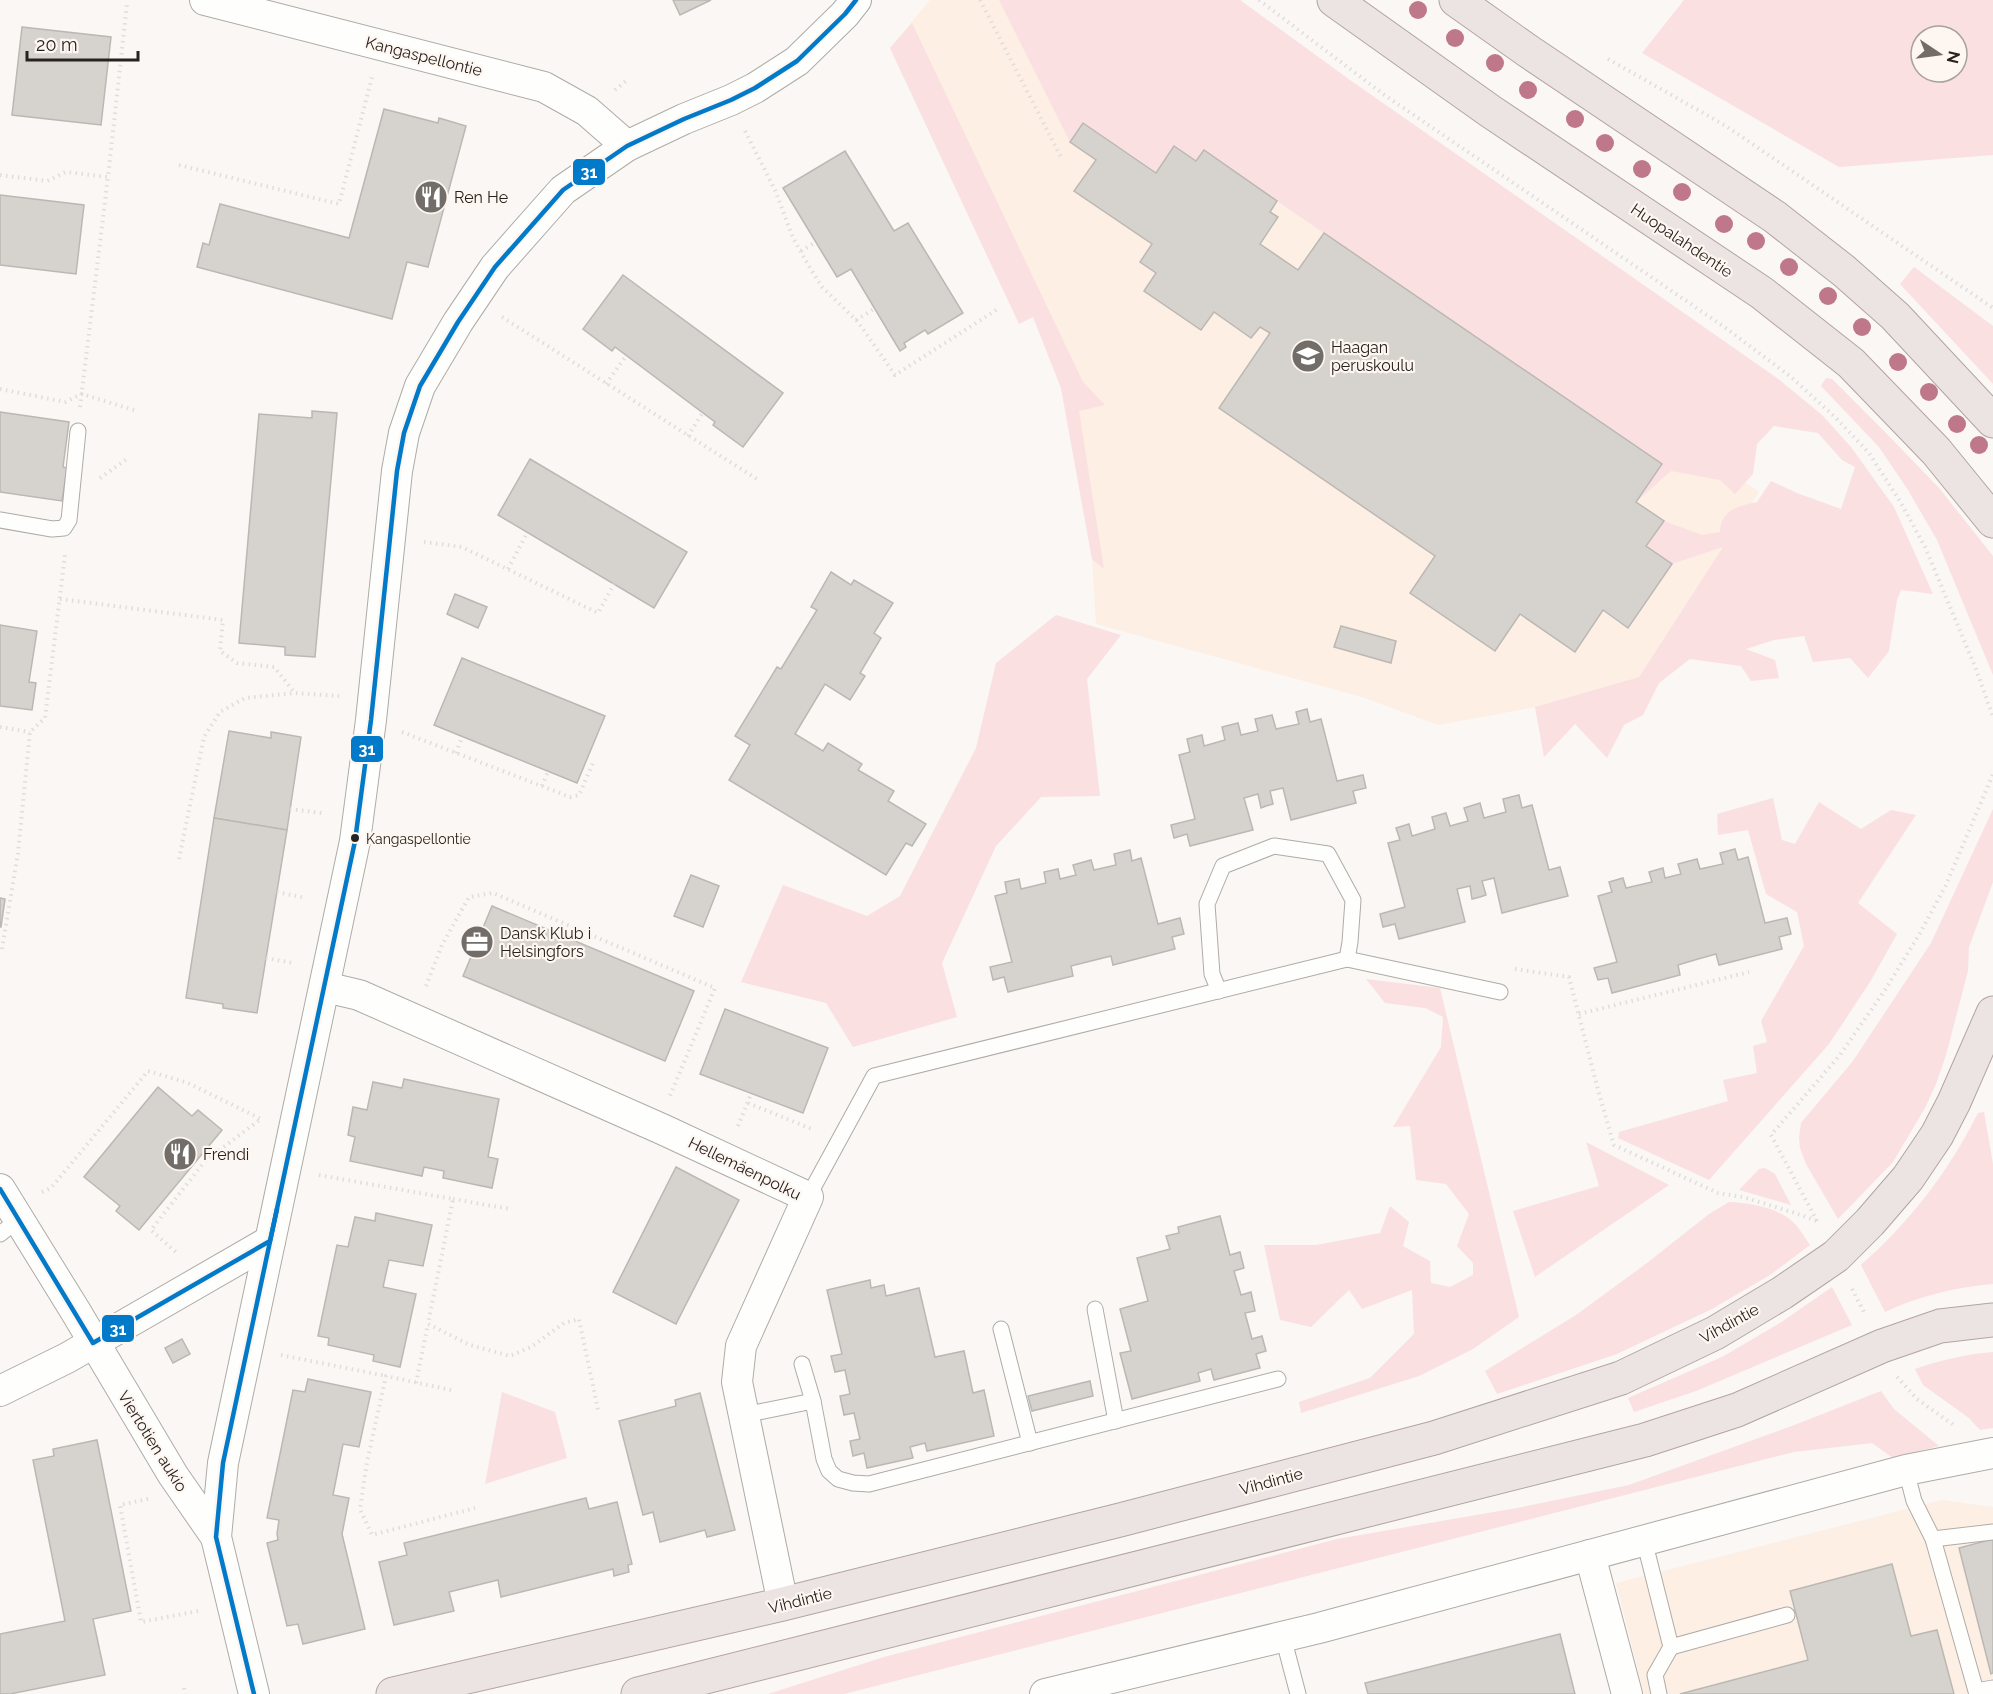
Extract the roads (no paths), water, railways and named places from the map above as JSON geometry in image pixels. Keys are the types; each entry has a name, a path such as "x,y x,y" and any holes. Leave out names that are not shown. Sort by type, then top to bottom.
{"main road":[{"name":"Huopalahdentie","path":"1334,0 1490,111 1762,294 1851,363 1936,451 1993,521"},
{"path":"1456,0 1775,217 1844,271 1895,316 1993,421"},
{"name":"Vihdintie","path":"393,1694 783,1604 1120,1520 1434,1438 1621,1378 1714,1333 1782,1293 1836,1256 1870,1222 1908,1178 1936,1135 1954,1102 1993,1013"},
{"path":"638,1694 1645,1440 1737,1410 1882,1346 1940,1326 1993,1320"}],"street":[{"name":"Kangaspellontie","path":"205,0 544,87 587,111 627,146"},
{"name":"Viertotien aukio","path":"254,1694 216,1538 223,1462 355,842 372,709 397,471 411,408 420,386 495,267 563,190 627,146 755,88 797,61 845,14 856,0"},
{"name":"Hellemäenpolku","path":"325,987 359,995 657,1127 808,1197 741,1346 737,1382 783,1604"},
{"name":"Viertotien aukio","path":"7,1212 93,1343 172,1475 216,1538"},
{"path":"0,1391 93,1343 270,1241"},
{"path":"1050,1693 1100,1688 1906,1470 1993,1453"},
{"path":"1590,1555 1627,1694"}],"lane":[{"path":"0,520 52,529 64,528 69,519 78,431"},
{"path":"1219,991 1212,974 1207,904 1223,866 1274,846 1328,854 1353,900 1347,959"},
{"path":"808,1197 874,1076 1347,959 1500,992"},
{"path":"1095,1309 1116,1421"},
{"path":"1001,1329 1030,1443"},
{"path":"802,1364 813,1401 824,1459 830,1471 838,1479 869,1484 1278,1379"},
{"path":"744,1415 813,1401"},
{"path":"1906,1470 1914,1502 1933,1539 1976,1691 1993,1688"},
{"path":"1933,1539 1993,1532"},
{"path":"1644,1540 1671,1647 1655,1675 1659,1694"},
{"path":"1671,1647 1787,1615"},
{"path":"1284,1637 1298,1694"}],"place":[{"name":"Ren He","path":"431,197"},
{"name":"Haagan peruskoulu","path":"1308,356"},
{"name":"Kangaspellontie","path":"355,838"},
{"name":"Dansk Klub i Helsingfors","path":"477,942"},
{"name":"Frendi","path":"180,1154"}]}
